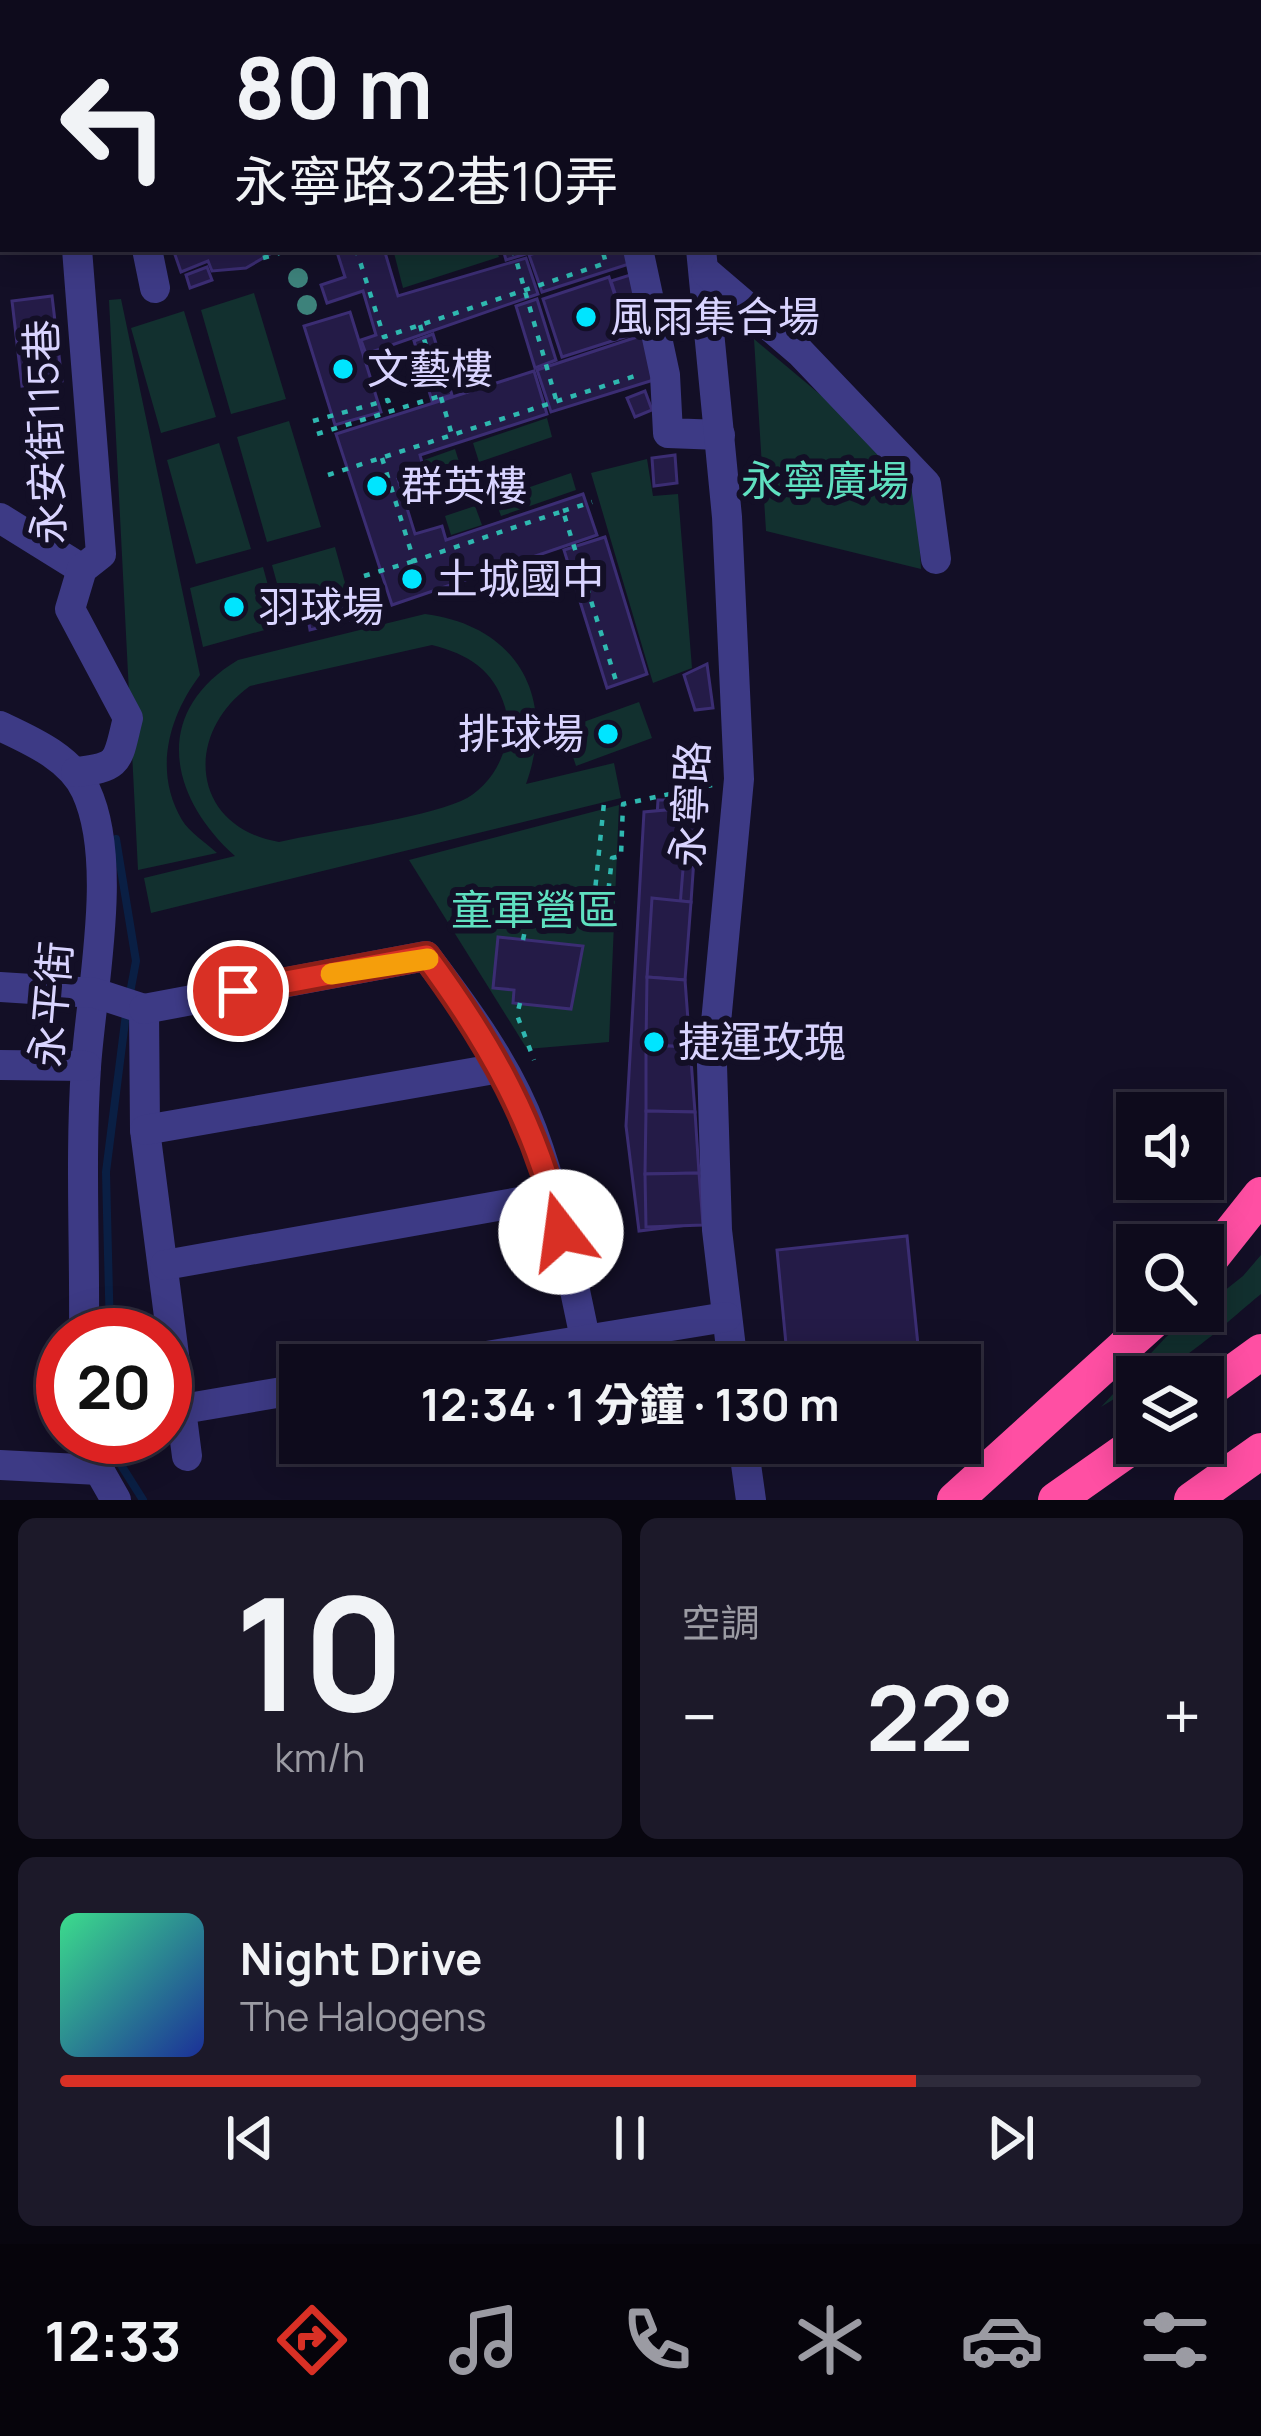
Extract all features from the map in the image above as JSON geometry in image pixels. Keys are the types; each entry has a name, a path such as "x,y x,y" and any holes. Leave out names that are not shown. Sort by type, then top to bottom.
{"highway":[{"path":"1224,1244 1261,1195"},
{"path":"1224,1254 1261,1221"},
{"path":"955,1500 1141,1332"},
{"path":"1224,1379 1261,1352"},
{"path":"1192,1500 1261,1451"},
{"path":"1056,1500 1116,1458"}],"street":[{"name":"永安街115巷","path":"76,772 108,768 118,759 128,718 70,609 82,569 101,554 77,252"},
{"path":"148,252 155,288"},
{"path":"639,252 665,375 668,433 720,435"},
{"path":"704,261 800,352 926,484 936,559"},
{"name":"永寧路","path":"704,261 720,435 739,778 712,1066 717,1230 730,1344"},
{"path":"0,518 82,569"},
{"path":"0,726 76,772"},
{"name":"永平街","path":"76,772 89,797 98,847 95,993 86,1066 84,1308"},
{"path":"0,987 95,993 145,1009 426,956 472,1017 531,1126 554,1196 585,1338"},
{"path":"145,1009 145,1130 167,1308"},
{"path":"0,1065 86,1066"},
{"path":"145,1130 500,1068"},
{"path":"165,1264 554,1196"},
{"path":"551,1344 726,1317"},
{"path":"192,1408 279,1392"},
{"path":"97,1464 116,1500"},
{"path":"746,1464 751,1500"},
{"path":"0,1465 99,1470"}],"path":[{"path":"263,258 283,252"},
{"path":"357,252 384,337 606,263 603,252"},
{"path":"513,252 557,403"},
{"path":"420,325 452,436"},
{"path":"328,475 646,373"},
{"path":"317,434 440,396"},
{"path":"314,422 388,400 392,411"},
{"path":"382,458 414,561"},
{"path":"364,576 592,502"},
{"path":"563,511 617,684"},
{"path":"524,940 527,920 605,921 612,858 621,856 623,804 739,778"},
{"path":"592,920 604,803"},
{"path":"520,1004 517,1015 534,1062"}],"green space":[{"path":"394,252 497,252 499,257 403,288"},
{"path":"254,293 286,399 231,414 201,310"},
{"path":"121,299 200,675 173,726 168,782 185,824 217,853 138,870 109,300"},
{"path":"184,311 216,417 161,433 131,328"},
{"name":"永寧廣場","path":"754,339 915,474 921,569 766,531"},
{"path":"547,418 552,437 479,462 473,443"},
{"path":"289,421 321,527 267,542 237,437"},
{"path":"219,443 251,549 196,564 167,460"},
{"path":"455,449 461,468 430,479 424,460"},
{"path":"647,459 653,496 678,494 692,668 653,683 591,473"},
{"path":"571,473 576,490 501,516 495,499"},
{"path":"475,506 482,525 451,535 445,516"},
{"path":"335,547 347,590 283,605 272,565"},
{"name":"羽球場","path":"263,567 279,626 203,647 190,588"},
{"path":"425,614 457,621 506,650 522,671 536,723 526,784 614,763 621,798 151,913 144,878 235,856 195,808 179,755 181,729 192,704 210,681 238,660","holes":["432,645 487,673 505,707 507,735 500,762 473,794 422,813 279,842 250,833 228,818 213,799 206,776 214,729 228,706 250,686"]},
{"name":"排球場","path":"639,702 652,738 576,766 564,729"},
{"name":"童軍營區","path":"619,805 609,1042 527,1049 409,860"},
{"path":"1261,1255 1261,1294 1224,1326 1224,1291"},
{"path":"1172,1332 1216,1332 1185,1356 1148,1356"}],"building":[{"path":"174,252 270,254 246,268 212,271 208,261 181,272"},
{"path":"337,252 385,252 398,296 526,258 538,294 366,354 361,340 376,335 363,291 327,303 321,285 345,277"},
{"path":"504,252 526,252 526,254 506,260"},
{"path":"628,252 632,263 542,292 529,255"},
{"path":"207,267 212,280 190,288 186,275"},
{"path":"630,275 646,321 626,327 611,281"},
{"name":"風雨集合場","path":"609,277 628,336 562,357 543,299"},
{"path":"52,296 62,381 22,386 12,301"},
{"path":"537,299 556,360 535,368 516,306"},
{"name":"文藝樓","path":"350,312 381,412 335,425 304,326"},
{"path":"433,334 452,395 432,401 414,341"},
{"path":"646,334 660,378 551,412 537,370"},
{"name":"群英樓","path":"534,371 547,414 420,455 424,470 398,479 415,534 442,526 446,540 583,494 597,535 392,605 336,434"},
{"path":"645,391 652,410 635,417 627,398"},
{"path":"675,455 677,483 654,486 652,458"},
{"path":"605,537 647,674 607,688 564,550"},
{"path":"351,602 354,619 310,630 307,613"},
{"path":"707,664 713,708 695,710 684,675"},
{"path":"658,800 698,800 691,902 652,898"},
{"name":"捷運玫瑰","path":"688,808 676,955 688,1225 639,1231 626,1126 644,812"},
{"path":"652,898 691,902 685,980 647,977"},
{"path":"498,937 583,946 571,1009 513,1003 514,990 493,988"},
{"path":"647,977 685,980 690,1047 646,1045"},
{"path":"646,1045 690,1047 695,1112 646,1111"},
{"path":"646,1111 695,1112 699,1173 645,1174"},
{"path":"699,1173 703,1225 646,1227 645,1174"},
{"path":"907,1236 918,1344 786,1344 777,1250"}],"waterway":[{"path":"116,839 136,961 130,993"},
{"path":"109,1308 106,1172 126,1014"},
{"path":"121,1464 143,1500"}],"slow traffic":[{"path":"331,974 428,959"}],"place":[{"name":"風雨集合場","path":"586,317"},
{"name":"文藝樓","path":"343,369"},
{"name":"群英樓","path":"377,486"},
{"name":"土城國中","path":"412,579"},
{"name":"羽球場","path":"234,607"},
{"name":"排球場","path":"608,734"},
{"name":"捷運玫瑰","path":"654,1042"}],"route":[{"path":"238,991 426,956 472,1017 531,1126 561,1232"}]}
